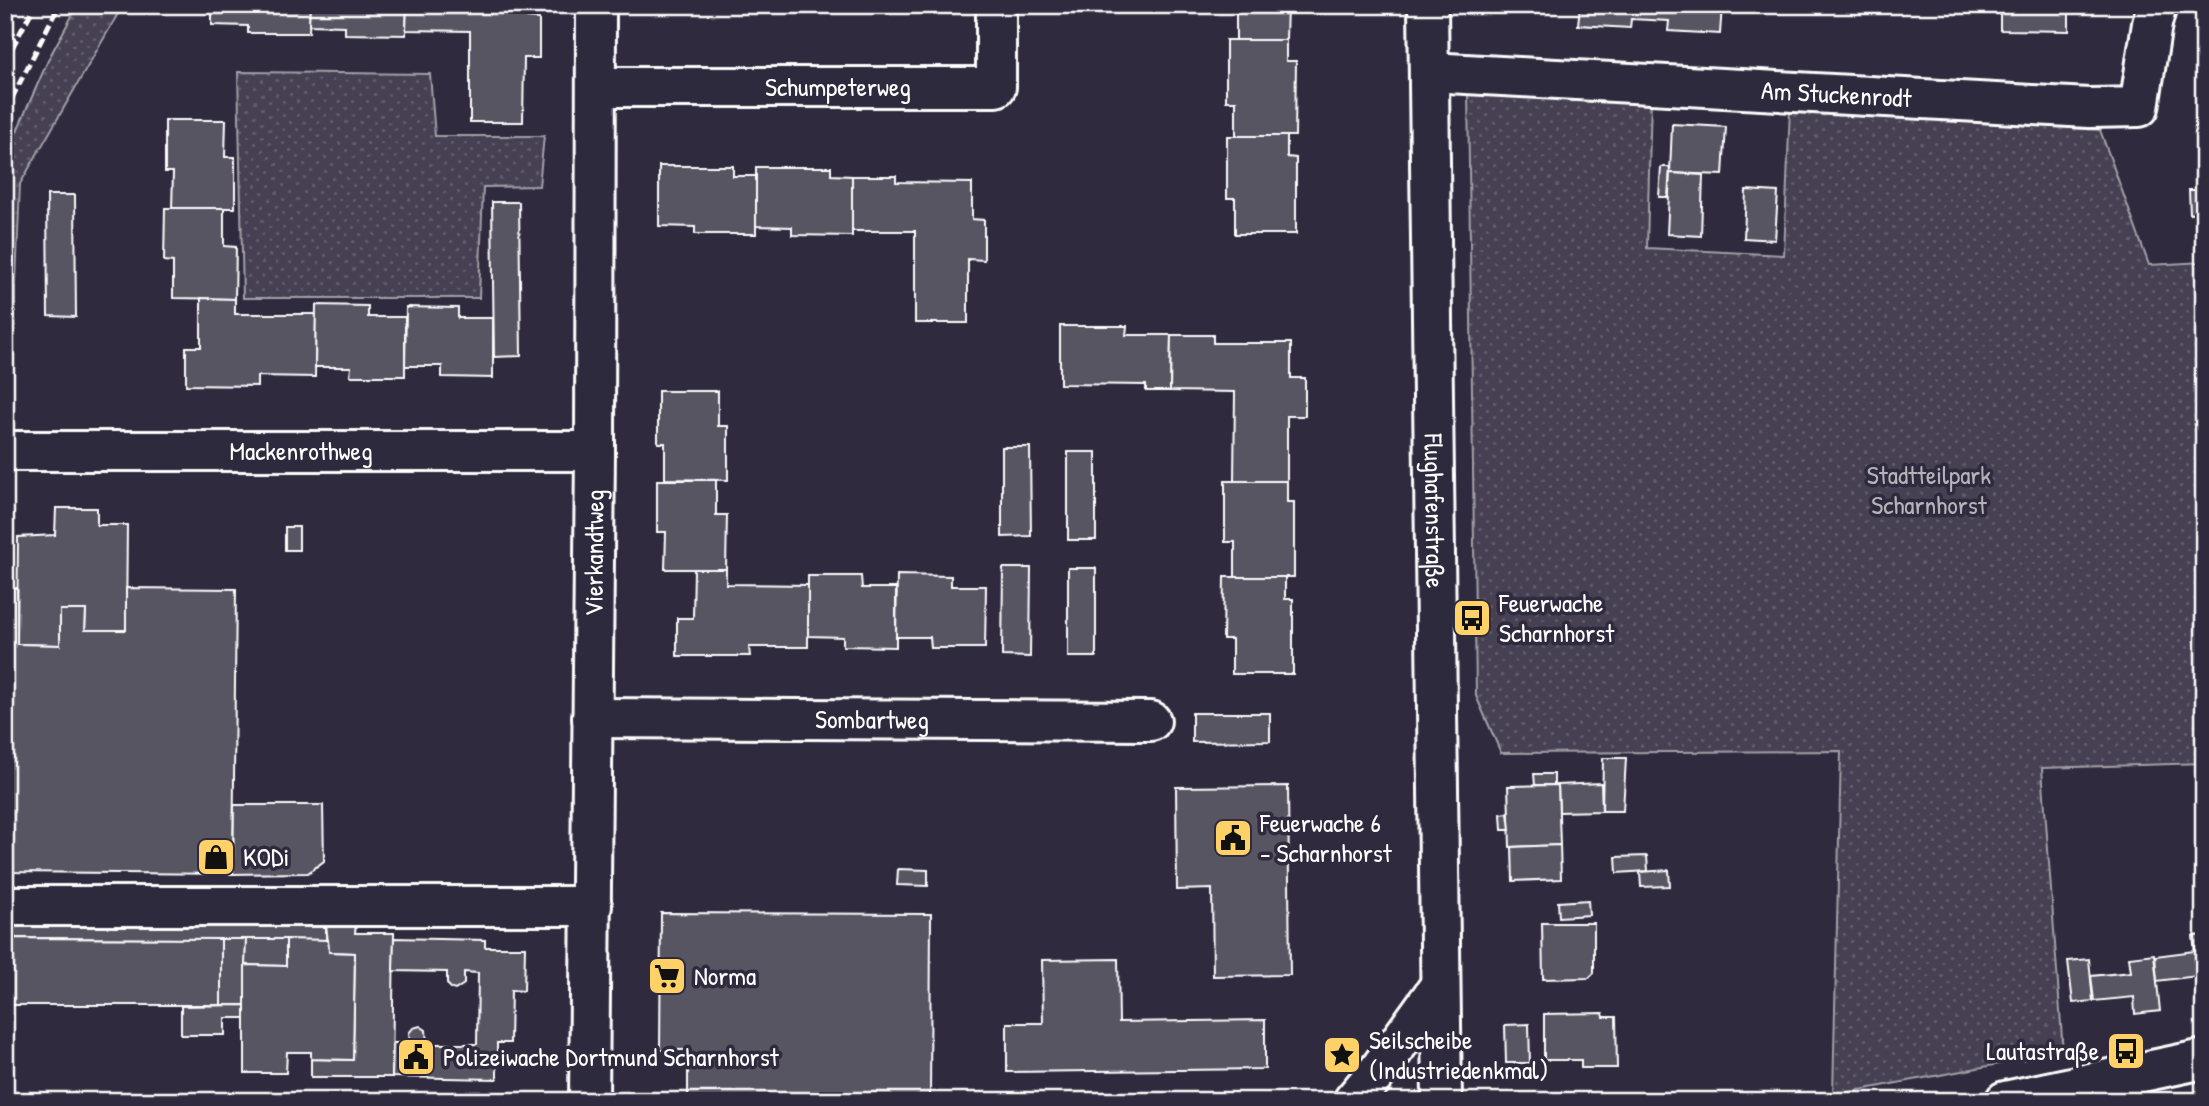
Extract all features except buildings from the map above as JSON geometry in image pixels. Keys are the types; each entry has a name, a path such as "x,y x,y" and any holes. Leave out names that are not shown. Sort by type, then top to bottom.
{"street":[{"name":"Vierkandtweg","path":"589,1101 596,451 596,5"},
{"name":"Schumpeterweg","path":"596,87 996,88 996,5"},
{"name":"Flughafenstraße","path":"1428,5 1442,1101"},
{"name":"Am Stuckenrodt","path":"1429,72 2089,108 2139,107 2149,38 2157,5"},
{"name":"Mackenrothweg","path":"5,451 596,451"},
{"name":"Sombartweg","path":"592,718 1151,721"},
{"path":"5,906 592,906"},
{"path":"1353,1101 1379,1070 1439,986"},
{"path":"2005,1101 2138,1088 2204,1059"}],"green space":[{"path":"78,5 123,5 20,184 11,407 5,407 5,158 50,56"},
{"path":"238,72 430,74 435,136 544,136 539,186 483,187 479,298 243,298"},
{"name":"Stadtteilpark Scharnhorst","path":"1468,91 1651,97 1647,248 1784,255 1790,107 2100,130 2149,265 2204,262 2204,763 2042,768 2063,1052 1833,1095 1841,751 1501,753 1476,696"}],"railway":[{"path":"5,61 35,5"},
{"path":"5,112 59,5"}],"place":[{"name":"Feuerwache Scharnhorst","path":"1472,618"},
{"name":"Feuerwache 6 - Scharnhorst","path":"1233,838"},
{"name":"KODi","path":"216,857"},
{"name":"Norma","path":"667,976"},
{"name":"Lautastraße","path":"2126,1051"},
{"name":"Seilscheibe (Industriedenkmal)","path":"1342,1055"},
{"name":"Polizeiwache Dortmund Scharnhorst","path":"416,1057"}]}
